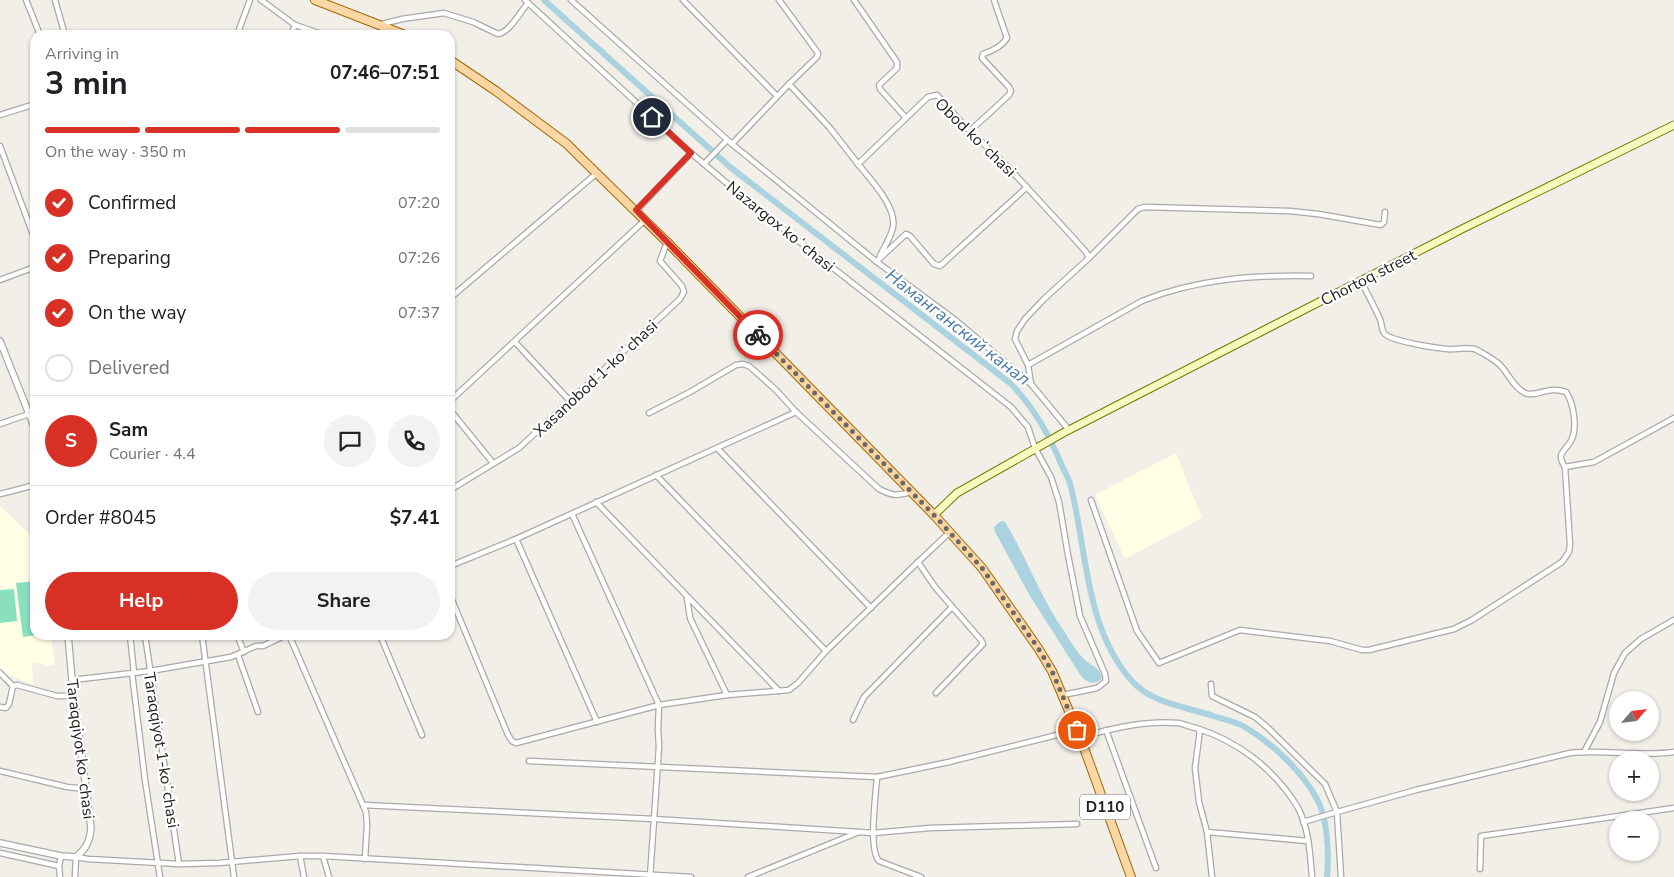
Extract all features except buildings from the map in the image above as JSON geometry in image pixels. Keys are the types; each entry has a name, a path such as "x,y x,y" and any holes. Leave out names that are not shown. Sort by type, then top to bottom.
{"main road":[{"path":"315,0 393,30"},
{"name":"D110","path":"455,65 496,91 567,144 636,210 934,515 982,568 1038,648 1063,695 1131,877"},
{"name":"Chortoq street","path":"934,515 957,493 1066,431 1674,125"}],"street":[{"path":"26,0 38,30"},
{"path":"55,0 64,30"},
{"path":"239,30 250,0"},
{"path":"260,0 295,25 310,30"},
{"path":"571,0 727,140 878,261 954,319 1031,384 1066,431"},
{"path":"683,0 777,96"},
{"path":"732,144 817,57 818,53 779,0"},
{"path":"854,0 897,62 897,68 879,85 880,89 906,118"},
{"path":"971,130 1011,91 1010,87 982,58 984,54 1004,43 1007,38 994,0"},
{"path":"381,25 402,19 444,13 502,34 526,1"},
{"name":"Nazargox koʻchasi","path":"526,1 691,153 777,224 1011,407 1028,427 1036,448 1051,477 1059,502 1080,616 1105,674 1106,681 1097,688 1063,695"},
{"path":"293,30 295,25"},
{"path":"789,84 830,128 887,202 893,218 893,226 878,261"},
{"name":"Obod koʻchasi","path":"858,164 928,97 937,96 1026,187 1086,252 1089,258"},
{"path":"0,115 30,106"},
{"path":"704,164 727,140"},
{"path":"0,146 30,227"},
{"path":"636,210 691,153"},
{"path":"455,294 597,173"},
{"path":"878,261 906,234 910,236 934,264 940,266 1026,187"},
{"path":"1031,384 1028,365 1015,339 1025,318 1089,258 1135,211 1144,207 1297,212 1381,226 1386,212"},
{"path":"455,396 645,220"},
{"name":"Xasanobod 1-koʻchasi","path":"455,487 519,448 684,295 682,286 660,261 667,242"},
{"path":"0,280 30,269"},
{"path":"1028,365 1142,301 1162,293 1201,282 1270,276 1311,276"},
{"path":"1091,500 1137,631 1160,662 1240,630 1330,641 1362,650 1370,650 1454,629 1472,620 1562,562 1569,552 1570,544 1565,467 1561,459 1561,453 1571,441 1574,423 1570,400 1566,392 1550,389 1527,394 1519,389 1499,364 1471,348 1444,349 1387,336 1361,281"},
{"path":"0,341 29,414 0,424"},
{"path":"515,342 570,401"},
{"path":"649,413 736,365 743,364 749,366 776,390 796,412 879,489 896,496 911,492"},
{"path":"455,564 516,539 796,412"},
{"path":"455,416 493,462"},
{"path":"1565,467 1594,462 1674,418"},
{"path":"717,448 871,608"},
{"path":"656,475 826,651"},
{"path":"0,494 30,487"},
{"path":"596,502 779,691"},
{"path":"572,514 660,705 650,876"},
{"path":"455,607 512,741 516,743 660,705 727,695 789,690 793,688 826,651 950,532"},
{"path":"516,539 597,722"},
{"path":"918,562 983,644 936,693"},
{"path":"687,597 690,618 727,695"},
{"path":"853,720 864,697 952,607"},
{"path":"1584,752 1600,722 1614,673 1625,653 1641,638 1674,620"},
{"name":"Taraqqiyot koʻchasi","path":"68,640 91,828 91,835 84,848 76,857"},
{"name":"Taraqqiyot 1-koʻchasi","path":"130,640 145,780 160,877"},
{"name":"Taraqqiyot 1-koʻchasi","path":"146,640 179,864"},
{"path":"203,640 234,877"},
{"path":"239,640 244,652"},
{"path":"72,680 206,662 238,655 256,646 263,646 276,640"},
{"path":"289,640 363,805 367,820 365,859"},
{"path":"382,640 422,735"},
{"path":"238,655 258,712"},
{"path":"0,673 13,686 17,685 57,696 74,696"},
{"path":"1211,684 1212,696 1222,703 1255,717 1315,772 1325,784 1338,812 1341,877"},
{"path":"0,707 6,708 8,705 13,686"},
{"path":"529,761 877,777 1078,733 1130,725 1181,724 1220,737 1241,748 1265,767 1297,807 1305,821 1312,877"},
{"path":"1106,730 1156,868"},
{"path":"1200,730 1195,768 1199,802 1207,832 1212,877"},
{"path":"1305,821 1570,753 1660,754 1674,752"},
{"path":"0,771 67,787 86,789"},
{"path":"877,777 873,833 874,855 879,861 921,877"},
{"path":"363,805 654,819 873,833 930,828 1078,824"},
{"path":"1480,869 1481,836 1674,808"},
{"path":"748,877 859,832"},
{"path":"1207,832 1308,841"},
{"path":"0,843 62,856 179,864 323,856 690,877"},
{"path":"0,853 59,866"},
{"path":"60,877 59,866 62,856"},
{"path":"300,856 304,877"},
{"path":"323,856 329,877"},
{"path":"75,877 76,857"}],"shaded area":[{"path":"1176,453 1202,518 1125,559 1095,495"},
{"path":"0,506 30,534 30,640 52,640 55,664 44,666 44,664 32,663 33,684 6,675 0,667"}],"green space":[{"path":"30,582 30,636 23,637 16,583"},
{"path":"14,589 17,621 0,623 0,590"}],"water":[{"path":"1001,521 1005,522 1049,607 1072,644 1084,659 1099,671 1102,678 1097,682 1091,683 1081,676 1030,596 995,532 994,527"}],"waterway":[{"name":"Наманганский канал","path":"544,0 730,167 1010,383 1019,392 1034,411 1046,432 1069,481 1096,613 1104,636 1116,659 1139,688 1169,703 1241,725 1266,741 1295,768 1321,807 1327,837 1327,877"}],"way so far":[{"path":"758,335 934,515 982,568 1052,671 1077,730"}],"route":[{"path":"652,117 691,153 636,210 758,335"}]}
